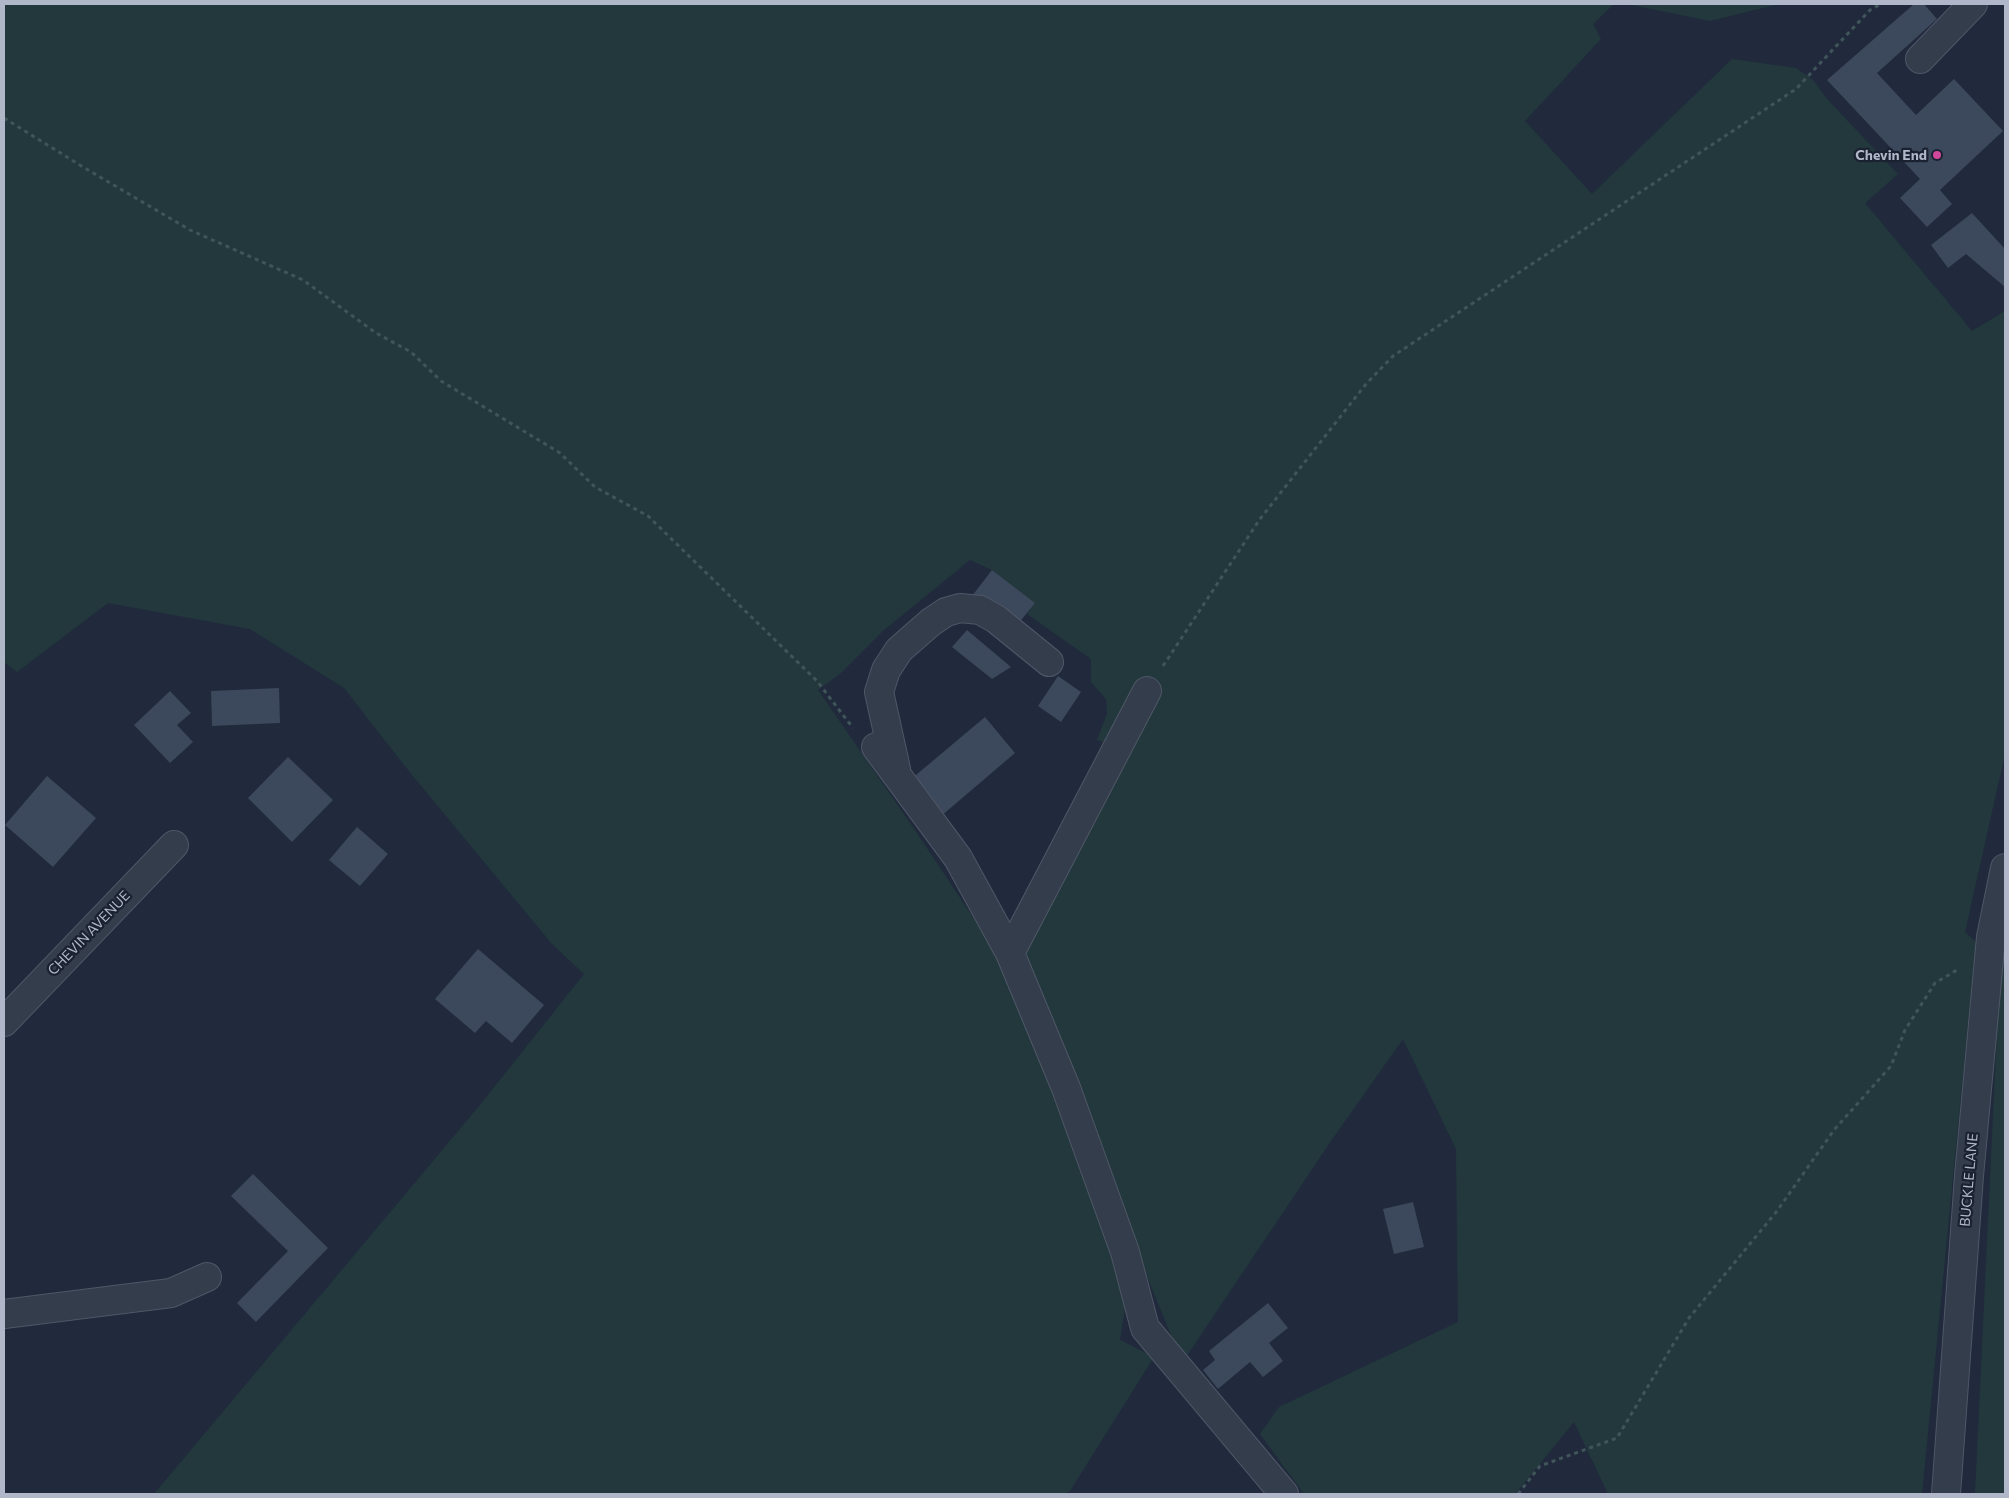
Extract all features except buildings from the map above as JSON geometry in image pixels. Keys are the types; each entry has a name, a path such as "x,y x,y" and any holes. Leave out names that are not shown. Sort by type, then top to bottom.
{"street":[{"path":"1920,59 1973,4"},
{"path":"898,778 879,692 886,670 900,650 931,622 946,612 960,608 980,610 996,619 1049,662"},
{"path":"1010,953 1147,691"},
{"path":"876,747 958,858 1010,953 1069,1098 1124,1252 1145,1328 1284,1494"},
{"name":"CHEVIN AVENUE","path":"4,1022 174,845"},
{"name":"BUCKLE LANE","path":"1946,1494 1969,1176 1991,937 2005,868"},
{"path":"4,1314 171,1293 207,1278"}],"path":[{"path":"1147,691 1260,519 1366,384 1393,356 1796,89 1870,10 1881,4"},
{"path":"4,118 83,168 190,230 303,280 376,333 411,352 441,382 560,453 595,487 648,516 817,681 855,730"},
{"path":"1518,1494 1540,1466 1617,1438 1689,1318 1777,1212 1834,1130 1891,1066 1905,1030 1936,983"}],"green space":[{"path":"4,4 1614,4 1593,24 1601,39 1525,121 1592,194 1732,59 1796,68 1813,80 1827,99 1898,174 1865,203 1972,331 2005,311 2005,754 1965,932 1976,942 1922,1494 1608,1494 1574,1422 1515,1494 1304,1494 1260,1434 1279,1407 1458,1322 1456,1149 1403,1039 1331,1141 1186,1357 1176,1347 1137,1252 1023,956 1107,743 1097,740 1107,714 1106,699 1091,682 1091,659 1027,614 1034,603 992,570 970,560 884,630 840,674 818,690 917,833 996,952 1052,1076 1127,1296 1120,1340 1154,1357 1070,1491 1064,1494 154,1494 480,1105 584,974 552,944 408,770 344,688 250,629 108,603 17,672 4,662"},
{"path":"1627,4 1779,4 1710,21"},
{"path":"2005,941 2005,1494 1975,1494 2001,947"}],"place":[{"name":"Chevin End","path":"1937,155"}]}
